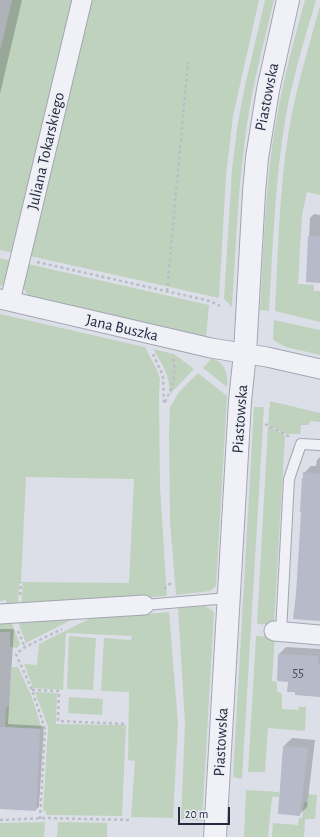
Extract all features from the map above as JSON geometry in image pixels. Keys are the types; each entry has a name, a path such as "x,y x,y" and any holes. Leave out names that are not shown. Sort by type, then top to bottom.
{"street":[{"name":"Juliana Tokarskiego","path":"5,300 82,0"},
{"name":"Piastowska","path":"215,837 240,401 245,353 257,158 268,90 289,1"},
{"name":"Jana Buszka","path":"5,300 211,348 245,353 320,369"},
{"path":"0,614 144,605"},
{"path":"278,632 320,635"}],"lane":[{"path":"278,632 289,479 301,444 320,445"},
{"path":"144,605 229,598"}],"path":[{"path":"167,292 188,62"},
{"path":"36,262 210,301 220,306"},
{"path":"151,351 163,376 164,405 172,388 175,366 173,355"},
{"path":"265,424 286,435"},
{"path":"40,819 45,729 32,690 16,654 66,627"},
{"path":"32,690 59,691 58,721 127,724"},
{"path":"0,820 131,820"}],"green space":[{"path":"12,0 73,0 14,253 0,250 0,51"},
{"path":"90,0 259,0 233,116 226,176 219,298 30,256"},
{"path":"265,0 274,0 249,109 239,193 232,307 224,299 232,170 237,128 244,90"},
{"path":"305,0 316,0 296,71 286,115 277,188 269,311 260,310 266,201 276,122 284,81"},
{"path":"320,6 320,195 307,192 302,215 298,284 314,285 314,291 320,291 320,322 275,311 281,201 288,136 298,86"},
{"path":"0,258 12,261 6,282 0,287"},
{"path":"28,264 209,305 206,338 31,298 27,294 24,287 24,278"},
{"path":"0,314 145,347 160,379 160,487 167,596 21,606 23,582 129,583 134,479 26,477 21,582 19,586 18,606 7,607 6,600 0,601"},
{"path":"274,320 320,330 320,355 286,347 273,340"},
{"path":"153,349 174,354 194,369 170,394 169,381"},
{"path":"212,358 223,366 227,374 227,387 203,368"},
{"path":"198,373 227,396 216,586 210,591 176,595 170,521 170,407 179,392"},
{"path":"270,401 320,413 320,422 310,421 309,425 301,425 300,434 286,434 268,425"},
{"path":"254,407 264,407 242,779 233,777"},
{"path":"268,426 285,435 274,625 257,624"},
{"path":"205,606 214,613 202,821 181,819 185,723 178,608"},
{"path":"169,612 178,723 173,818 131,817 135,761 128,760 129,692 101,691 104,638 131,640 132,636 66,633 63,690 33,688 24,664 37,665 39,644 89,619"},
{"path":"69,616 69,621 26,643 19,625 22,619"},
{"path":"9,620 20,644 17,648 10,647 10,632 0,632 0,621"},
{"path":"69,636 96,638 93,690 67,689"},
{"path":"256,636 275,637 272,681 277,682 277,691 282,694 282,709 298,710 299,707 306,707 305,731 268,728 265,772 248,772"},
{"path":"12,667 18,667 31,695 42,729 5,727 6,707 9,707"},
{"path":"35,692 57,693 56,724 126,725 122,816 46,815 46,811 43,811 48,727"},
{"path":"69,697 103,699 102,715 68,713"},
{"path":"246,790 279,792 279,797 272,797 268,837 244,837"},
{"path":"308,794 317,795 315,819 305,819 304,837 272,837 273,823 298,825 299,818 302,818 304,802 308,802"},
{"path":"45,822 44,837 0,837 0,823"},
{"path":"58,822 107,823 107,837 57,837"}],"building":[{"path":"308,236 320,236 320,283 306,282"},
{"path":"303,472 320,474 320,621 293,619 296,594"},
{"path":"278,654 318,656 318,665 320,665 320,697 295,695 295,692 287,692 288,682 277,681"},
{"path":"0,727 40,729 36,811 0,809"},
{"path":"283,746 308,748 300,816 278,814"}]}
